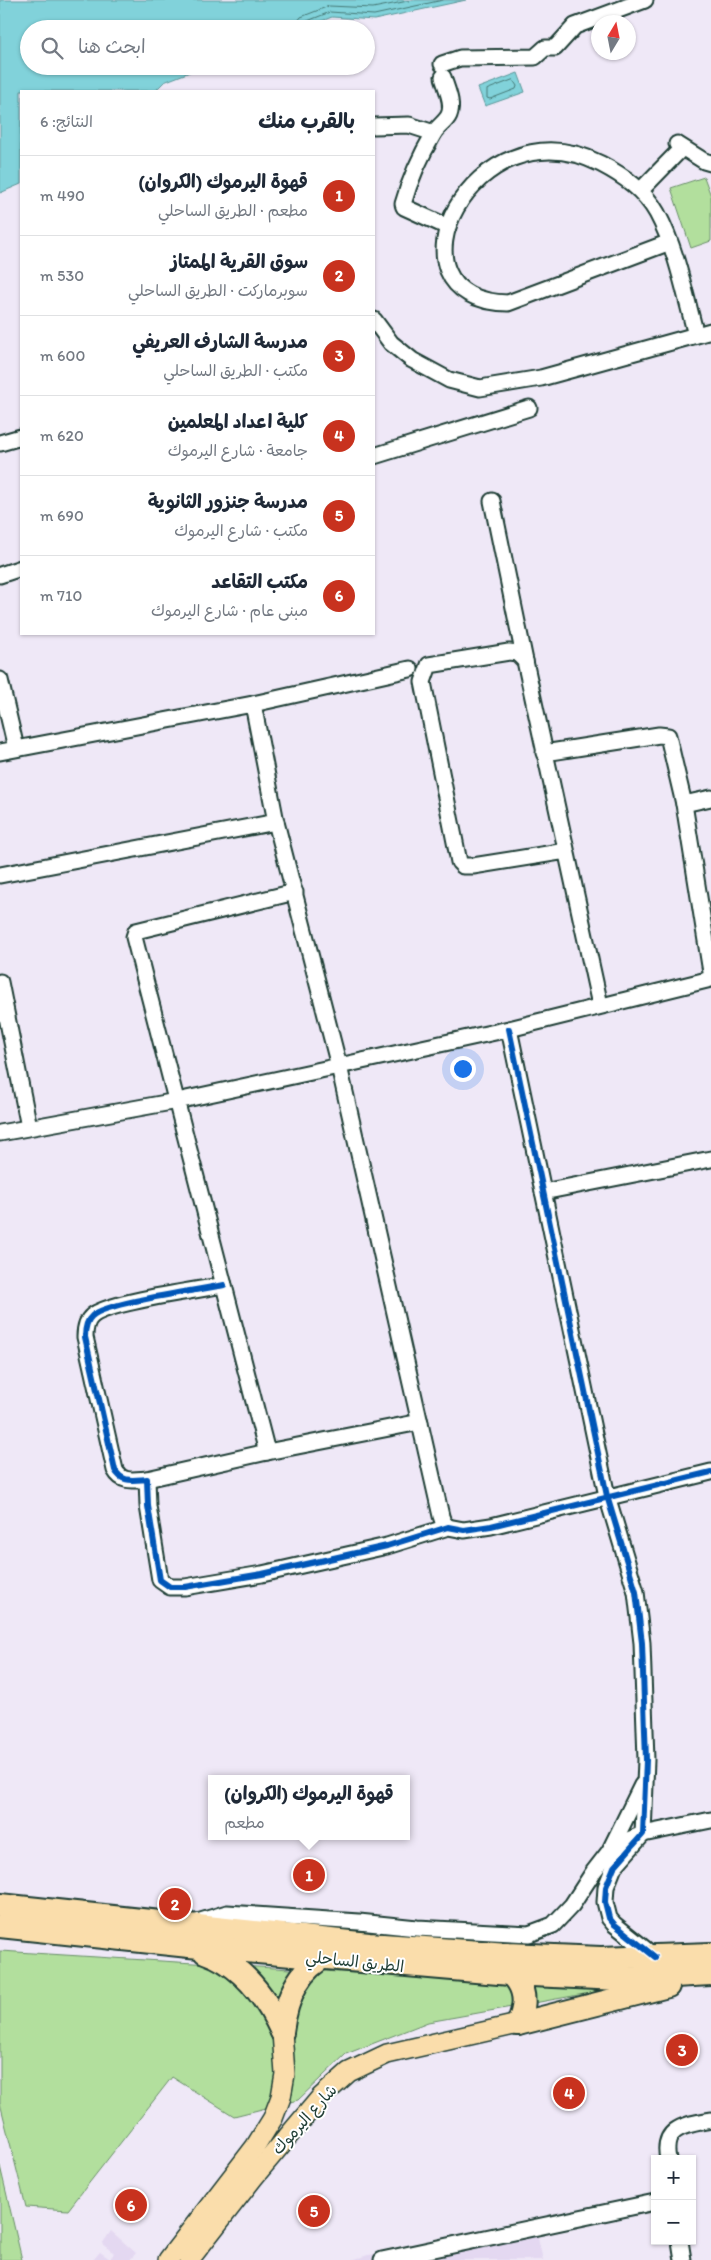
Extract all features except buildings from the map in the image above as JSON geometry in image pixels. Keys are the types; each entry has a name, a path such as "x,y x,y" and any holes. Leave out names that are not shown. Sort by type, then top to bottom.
{"highway":[{"name":"الطريق الساحلي","path":"0,1905 322,1958 509,1964 711,1954"},
{"name":"الطريق الساحلي","path":"0,1926 370,1944 619,1979 711,1974"},
{"path":"189,1936 210,1954 229,1964 246,1978 261,1994 273,2012 282,2032"},
{"path":"282,2032 285,2010 292,1990 305,1972 322,1958 344,1947 370,1944"},
{"path":"509,1964 522,1992 523,2014 518,2024"},
{"path":"518,2024 711,1974"}],"main road":[{"name":"شارع اليرموك","path":"188,2260 321,2097 349,2072 387,2054 518,2024"},
{"name":"شارع اليرموك","path":"168,2260 255,2147 273,2118 281,2097 285,2074 282,2032"}],"street":[{"path":"448,227 414,213 404,207 403,204 416,166 434,134 449,115 451,104 442,70 460,58 535,57 545,48 555,48 575,26 645,0"},
{"path":"375,126 409,125 434,134"},
{"path":"641,190 680,146 711,163"},
{"path":"375,321 391,343 412,360 449,380 480,388 541,378 704,333 670,242 656,212 641,190 608,167 579,155 545,151 524,153 500,163 471,186 460,202 448,227 443,247 444,259 454,282 465,292 477,299 491,302 518,300 670,242"},
{"path":"375,456 529,408"},
{"path":"0,443 20,437"},
{"path":"492,501 544,753 600,1005"},
{"path":"0,575 20,568"},
{"path":"525,661 517,653 509,652 429,665 423,682 459,862 463,866 473,866 566,851"},
{"path":"0,752 253,704 410,669"},
{"path":"0,680 16,748"},
{"path":"253,704 276,822 339,1066 441,1516 443,1522 448,1527"},
{"path":"544,753 659,735 668,736 684,804 711,972"},
{"path":"684,804 711,798"},
{"path":"0,875 276,822"},
{"path":"267,1452 134,937 136,931 295,892"},
{"path":"0,1133 177,1102 509,1029 711,979"},
{"path":"0,982 29,1127"},
{"path":"509,1029 607,1496 636,1592 642,1660 646,1777 643,1834 614,1867 604,1895 609,1918 655,1957"},
{"path":"543,1192 711,1159"},
{"path":"224,1285 123,1304 98,1312 90,1318 85,1330 85,1337 115,1470 119,1477 124,1479 147,1479 267,1452 420,1422"},
{"path":"147,1479 156,1562 160,1580 170,1587 185,1587 262,1574 387,1546 448,1527 464,1530 491,1526 711,1472"},
{"path":"189,1936 227,1913 529,1934 553,1925 572,1906 608,1853 646,1777"},
{"path":"608,1853 626,1841 643,1834 711,1820"},
{"path":"668,2155 668,2146 672,2133 680,2127 711,2120"},
{"path":"383,2260 651,2203"},
{"path":"681,2245 683,2260"}],"shaded area":[{"path":"111,2231 136,2253 130,2260 93,2260 100,2252 110,2259 114,2253 102,2244"},
{"path":"537,2234 543,2260 352,2260 368,2255"}],"green space":[{"path":"704,177 711,196 711,241 691,248 671,188"},
{"path":"0,1951 612,1989 428,2022 346,2054 298,2100 234,2116 172,2077 68,2210 26,2207 0,2103"},
{"path":"0,2166 22,2260 0,2260"}],"water":[{"path":"0,0 466,0 374,20 332,17 324,20 20,20 20,75 182,75 164,82 156,90 20,90 20,184 0,193"},
{"path":"518,73 525,92 485,106 478,88"}],"cycle path":[{"path":"509,1029 607,1496 636,1592 642,1643 646,1760 643,1834 614,1867 606,1887 605,1902 609,1918 614,1924 655,1957"},
{"path":"224,1285 115,1306 92,1316 88,1320 86,1329 85,1337 115,1470 125,1479 147,1479 148,1506 160,1580 170,1587 185,1587 262,1574 387,1546 448,1527 464,1530 491,1526 711,1472"}],"place":[{"name":"قهوة اليرموك (الكروان)","path":"309,1875"},
{"name":"سوق القرية الممتاز","path":"175,1904"},
{"name":"مدرسة الشارف العريفي","path":"682,2050"},
{"name":"كلية اعداد المعلمين","path":"569,2093"},
{"name":"مكتب التقاعد","path":"131,2205"},
{"name":"مدرسة جنزور الثانوية","path":"314,2211"}]}
